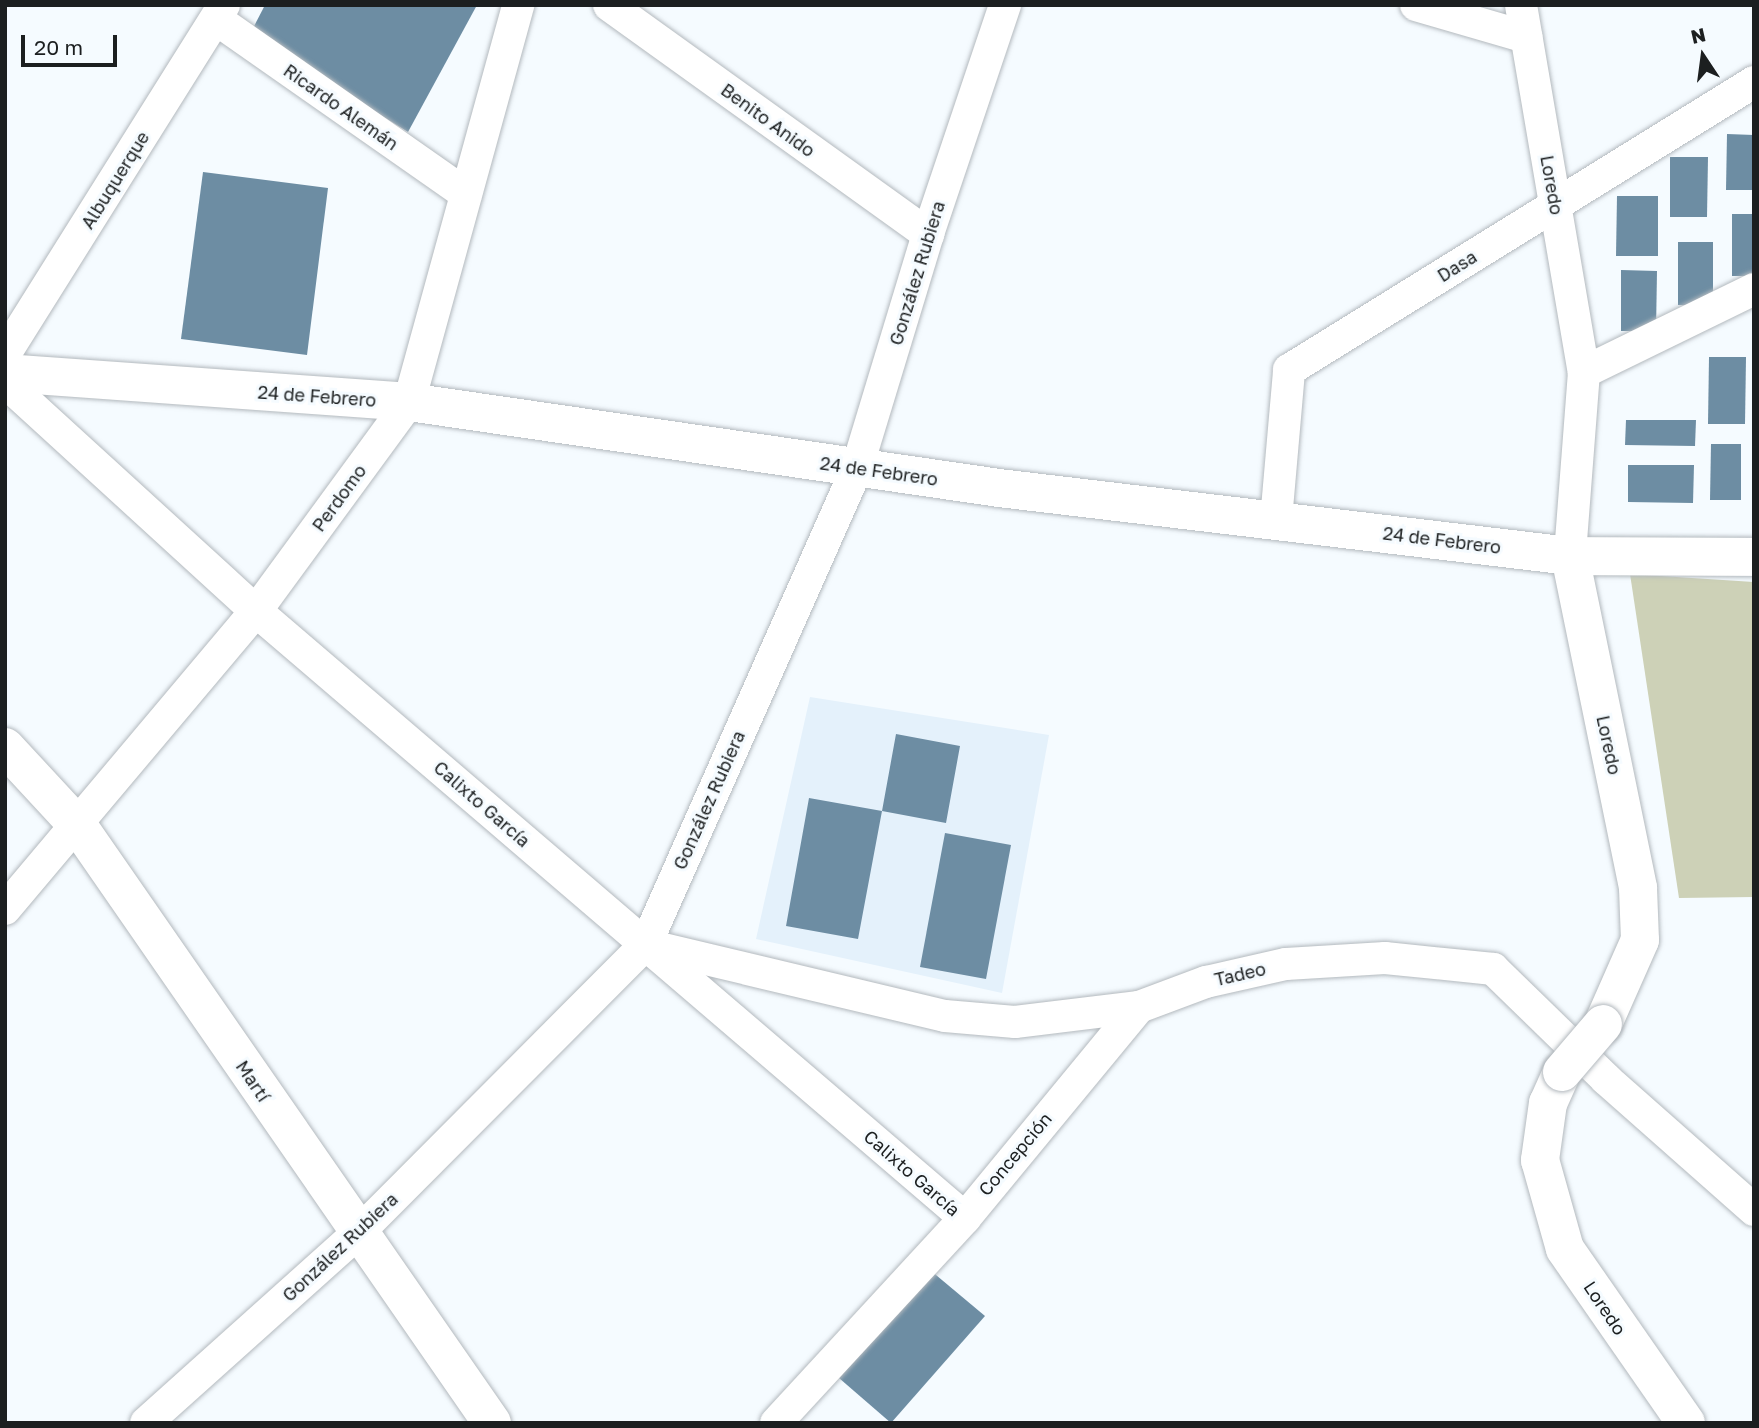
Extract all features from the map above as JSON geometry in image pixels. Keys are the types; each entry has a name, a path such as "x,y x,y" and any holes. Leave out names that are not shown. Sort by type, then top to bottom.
{"main road":[{"name":"24 de Febrero","path":"5,373 409,402 857,468 1570,555 1754,557"},
{"name":"Loredo","path":"1570,555 1638,888 1640,940 1603,1024 1562,1072 1548,1103 1540,1160 1564,1249 1686,1423"},
{"name":"Martí","path":"5,747 79,827 357,1234 492,1423"}],"street":[{"name":"Perdomo","path":"5,909 79,827 256,611 409,402 518,5"},
{"name":"Benito Anido","path":"609,5 928,234"},
{"name":"González Rubiera","path":"146,1423 357,1234 646,944 857,468 928,234 1005,5"},
{"path":"1416,5 1526,37"},
{"name":"Loredo","path":"1521,5 1584,372 1570,555"},
{"name":"Ricardo Alemán","path":"220,12 466,194"},
{"name":"Albuquerque","path":"5,354 220,12"},
{"name":"Dasa","path":"1276,520 1289,370 1754,82"},
{"path":"1584,372 1754,289"},
{"name":"Calixto García","path":"5,382 256,611 965,1218"},
{"name":"Tadeo","path":"646,944 944,1016 1015,1022 1139,1007 1206,982 1286,964 1385,958 1493,969 1606,1079 1754,1210"},
{"name":"Concepción","path":"776,1423 965,1218 1139,1007"}],"shaded area":[{"path":"810,697 1049,735 1002,993 756,939"}],"green space":[{"path":"1630,574 1754,582 1754,897 1679,898"}],"building":[{"path":"265,5 477,5 408,132 250,34"},
{"path":"1727,134 1754,135 1754,190 1726,190"},
{"path":"1670,157 1708,157 1707,217 1670,217"},
{"path":"203,172 328,188 307,355 181,339"},
{"path":"1617,196 1658,196 1658,256 1616,256"},
{"path":"1732,214 1754,214 1754,276 1732,276"},
{"path":"1678,242 1713,242 1713,306 1678,305"},
{"path":"1621,270 1657,271 1656,331 1621,331"},
{"path":"1709,357 1746,357 1745,424 1708,424"},
{"path":"1626,420 1696,420 1695,446 1625,445"},
{"path":"1711,444 1741,444 1741,500 1710,500"},
{"path":"1628,465 1694,465 1693,503 1628,502"},
{"path":"896,734 960,746 946,823 882,811"},
{"path":"809,798 882,811 858,939 786,926"},
{"path":"945,833 1011,845 986,979 920,967"},
{"path":"930,1270 985,1316 891,1423 839,1378"}]}
